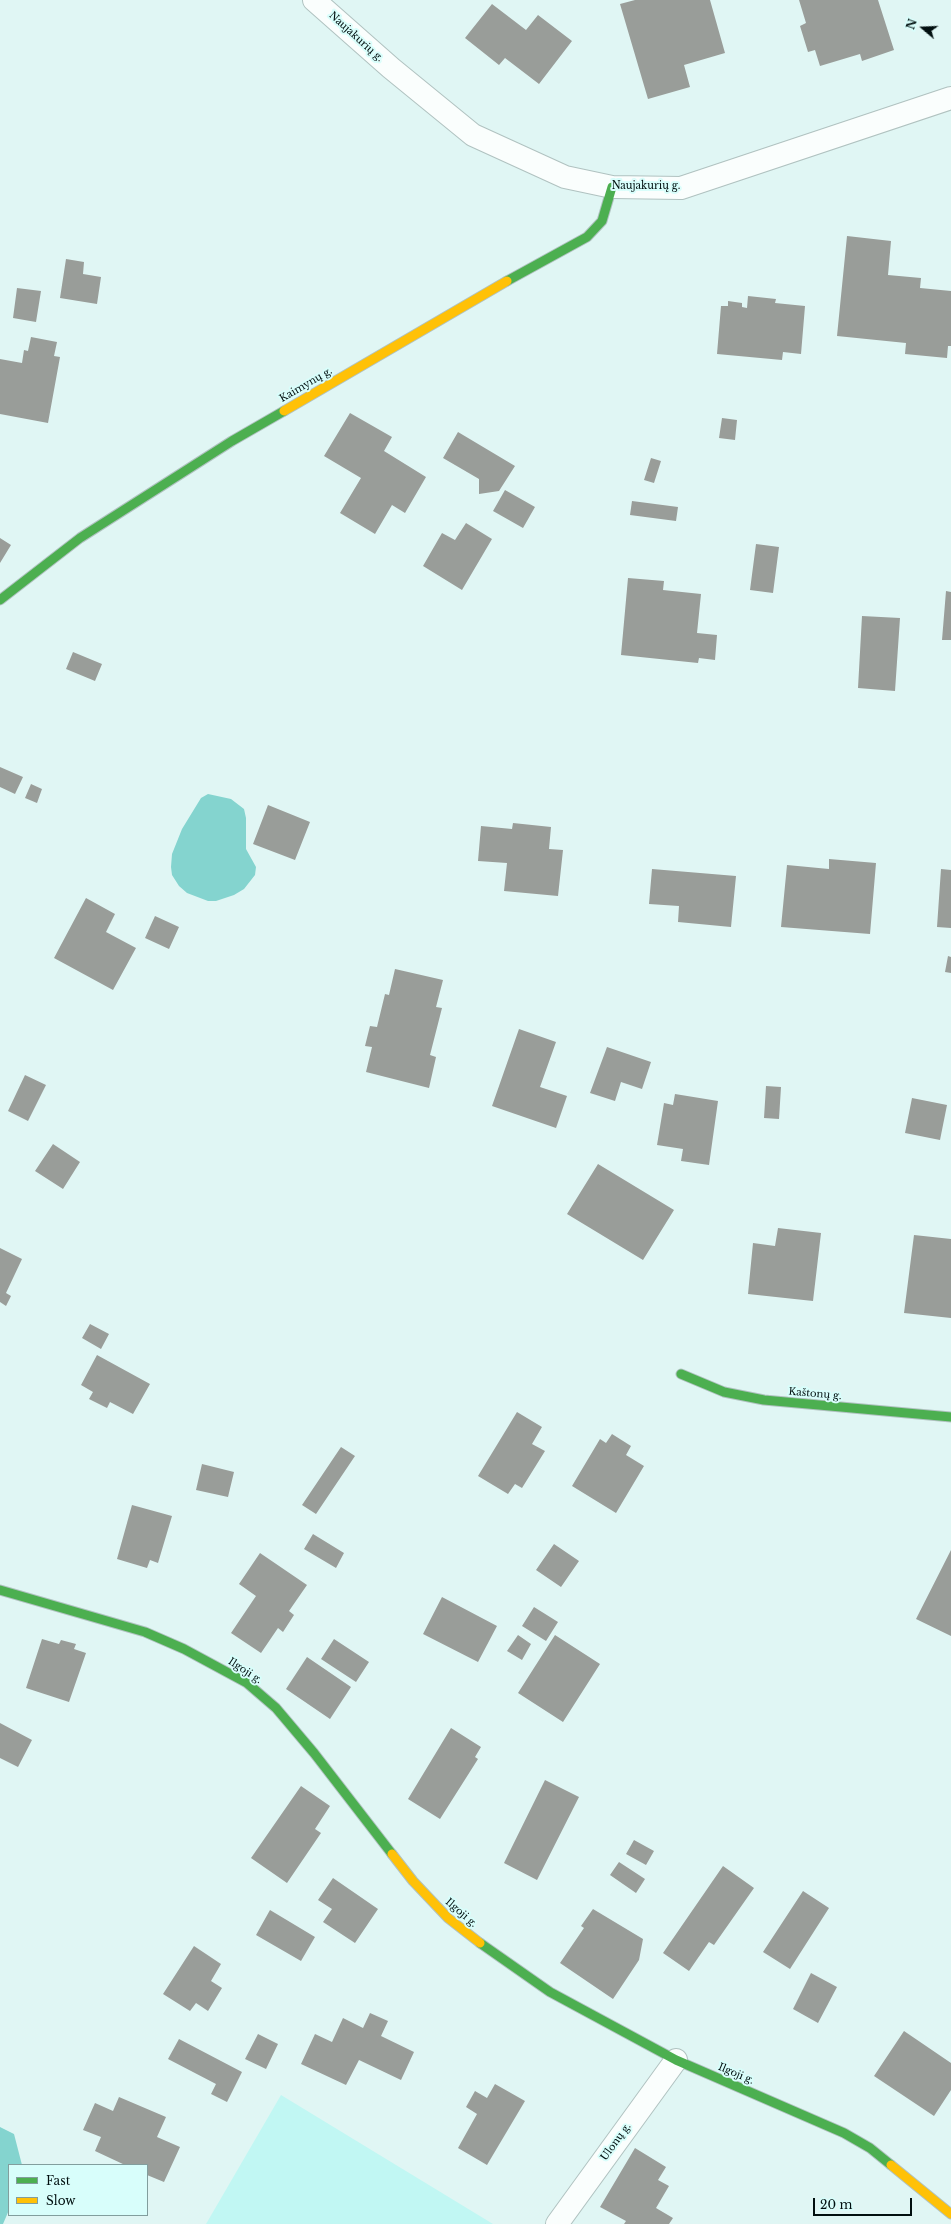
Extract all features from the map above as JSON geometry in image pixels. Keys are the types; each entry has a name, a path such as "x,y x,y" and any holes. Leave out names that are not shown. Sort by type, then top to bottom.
{"street":[{"name":"Naujakurių g.","path":"314,0 391,68 473,135 564,177 612,188 681,188 951,98"},
{"name":"Kaimynų g.","path":"0,600 80,538 232,441 443,317 587,237 602,221 612,188"},
{"name":"Kaštonų g.","path":"681,1374 724,1392 764,1400 951,1417"},
{"name":"Ilgoji g.","path":"0,1590 145,1632 184,1649 247,1683 276,1708 314,1753 413,1881 448,1918 492,1952 550,1992 676,2060 844,2133 870,2148 951,2214"},
{"name":"Ulonų g.","path":"557,2224 676,2060"}],"shaded area":[{"path":"208,794 231,799 244,809 246,818 246,849 256,867 255,875 244,889 234,895 216,901 208,901 187,893 179,886 172,875 171,867 172,854 182,829 201,798"},
{"path":"281,2095 493,2224 206,2224"},
{"path":"0,2127 14,2134 22,2164 8,2164 8,2212 3,2224 0,2224"}],"building":[{"path":"635,0 710,0 725,53 684,65 690,87 648,99 620,4"},
{"path":"799,0 878,0 894,50 862,61 860,54 820,66 815,50 808,52 800,26 806,23"},
{"path":"492,4 526,30 538,15 572,41 539,84 505,58 499,65 465,38"},
{"path":"847,236 891,241 888,275 921,278 920,288 951,291 951,346 948,346 947,358 905,354 906,343 837,336"},
{"path":"66,259 84,262 83,274 101,277 97,304 60,298"},
{"path":"17,288 41,291 36,322 13,318"},
{"path":"748,296 776,299 775,303 805,306 801,354 783,352 782,360 717,354 721,306 728,306 728,301 742,303 742,307 747,308"},
{"path":"31,337 57,342 54,356 60,357 48,423 0,414 0,359 22,363 24,350 28,351"},
{"path":"350,413 392,437 384,451 426,477 405,513 392,505 375,534 340,513 361,478 324,456"},
{"path":"722,418 737,420 735,440 719,438"},
{"path":"458,432 515,466 499,491 479,494 479,479 443,458"},
{"path":"651,458 661,461 654,483 644,480"},
{"path":"505,490 535,507 523,528 493,511"},
{"path":"632,501 678,507 676,521 630,515"},
{"path":"466,523 492,539 462,590 423,566 442,533 455,540"},
{"path":"0,538 11,545 0,563"},
{"path":"756,544 779,547 773,593 750,590"},
{"path":"628,578 664,581 663,590 701,594 697,633 717,635 715,660 699,658 698,663 621,655"},
{"path":"946,591 951,592 951,640 942,640"},
{"path":"862,616 900,618 895,691 858,688"},
{"path":"73,652 102,664 95,681 66,669"},
{"path":"0,767 23,777 15,794 0,787"},
{"path":"31,784 42,789 37,803 25,798"},
{"path":"268,805 310,822 295,860 253,844"},
{"path":"513,823 551,827 549,849 563,850 558,896 504,891 507,863 478,861 481,826 512,829"},
{"path":"829,859 876,863 870,934 781,927 787,865 829,869"},
{"path":"652,869 736,876 731,927 678,922 679,906 649,904"},
{"path":"941,869 951,870 951,928 937,927"},
{"path":"86,898 115,914 106,932 136,948 113,990 54,958"},
{"path":"155,916 179,927 169,949 145,938"},
{"path":"948,956 951,957 951,973 945,972"},
{"path":"395,969 443,980 436,1007 442,1008 430,1055 436,1057 429,1088 366,1072 372,1047 365,1046 370,1026 377,1027 385,994 389,995"},
{"path":"519,1029 556,1042 540,1087 567,1096 556,1128 492,1106"},
{"path":"607,1047 651,1062 642,1089 621,1082 615,1101 590,1093"},
{"path":"25,1075 46,1085 28,1121 8,1111"},
{"path":"766,1086 781,1087 779,1119 764,1118"},
{"path":"675,1094 718,1101 709,1165 681,1161 683,1149 657,1145 664,1103 673,1105"},
{"path":"912,1098 947,1105 940,1140 905,1133"},
{"path":"53,1144 80,1162 63,1189 35,1171"},
{"path":"598,1164 674,1210 643,1260 567,1214"},
{"path":"778,1228 821,1233 813,1301 748,1294 753,1243 775,1246"},
{"path":"914,1235 951,1239 951,1318 904,1313"},
{"path":"0,1248 22,1259 6,1293 11,1296 6,1306 0,1302"},
{"path":"90,1324 109,1334 101,1349 82,1338"},
{"path":"97,1355 150,1384 133,1414 110,1402 107,1408 89,1399 93,1392 81,1385"},
{"path":"517,1412 542,1427 532,1444 545,1451 522,1488 515,1484 508,1494 478,1476"},
{"path":"612,1434 631,1446 626,1455 644,1466 616,1513 572,1486 600,1439 606,1443"},
{"path":"341,1447 355,1456 316,1514 302,1505"},
{"path":"202,1464 234,1472 228,1497 196,1490"},
{"path":"132,1505 172,1516 158,1563 150,1560 147,1568 117,1559"},
{"path":"313,1534 344,1553 336,1568 304,1549"},
{"path":"554,1544 579,1561 561,1587 536,1570"},
{"path":"951,1550 951,1636 916,1619"},
{"path":"260,1553 307,1585 289,1611 294,1615 283,1632 278,1628 261,1653 231,1633 256,1596 239,1584"},
{"path":"442,1597 497,1626 478,1662 423,1634"},
{"path":"534,1607 558,1622 546,1641 522,1626"},
{"path":"518,1635 531,1644 522,1660 507,1651"},
{"path":"555,1635 600,1664 563,1722 518,1693"},
{"path":"42,1639 59,1644 61,1640 76,1644 74,1649 86,1653 69,1702 26,1688"},
{"path":"334,1639 369,1662 356,1682 321,1659"},
{"path":"307,1657 351,1687 330,1719 286,1689"},
{"path":"0,1723 32,1740 18,1767 0,1758"},
{"path":"451,1728 481,1747 475,1757 478,1759 440,1819 408,1799"},
{"path":"545,1780 579,1797 537,1880 504,1863"},
{"path":"301,1786 330,1806 315,1829 321,1833 287,1883 251,1858"},
{"path":"634,1840 654,1851 646,1865 626,1854"},
{"path":"619,1862 645,1879 636,1893 610,1875"},
{"path":"723,1866 754,1888 714,1945 709,1942 689,1971 663,1953"},
{"path":"333,1878 378,1909 355,1943 323,1922 332,1909 318,1900"},
{"path":"803,1891 829,1908 790,1969 763,1952"},
{"path":"593,1909 643,1939 639,1960 613,1999 560,1963 584,1928 581,1926"},
{"path":"270,1910 315,1937 301,1961 256,1935"},
{"path":"194,1946 221,1964 211,1981 222,1988 208,2011 196,2003 190,2011 163,1994"},
{"path":"811,1973 837,1987 818,2023 793,2009"},
{"path":"370,2013 388,2021 381,2036 414,2052 401,2080 359,2060 346,2085 301,2064 315,2034 332,2042 343,2018 363,2028"},
{"path":"904,2031 951,2063 951,2090 934,2116 874,2076"},
{"path":"258,2034 278,2044 266,2069 245,2059"},
{"path":"179,2039 242,2072 227,2102 211,2094 216,2084 168,2059"},
{"path":"495,2084 525,2101 487,2165 458,2148 477,2114 466,2107 475,2091 487,2098"},
{"path":"119,2097 166,2117 157,2137 180,2147 164,2182 148,2175 148,2164 123,2164 95,2151 101,2137 83,2130 95,2103 113,2111"},
{"path":"635,2148 666,2167 658,2180 669,2186 656,2208 673,2218 669,2224 624,2224 626,2221 600,2207"}],"traffic: fast":[{"path":"507,281 587,237 602,221 612,187"},
{"path":"0,600 80,538 232,441 284,411"},
{"path":"681,1374 724,1392 764,1400 951,1417"},
{"path":"0,1590 145,1632 184,1649 247,1683 276,1708 314,1753 392,1854"},
{"path":"480,1943 550,1992 676,2060 844,2133 870,2148 891,2165"}],"traffic: slow":[{"path":"284,411 507,281"},
{"path":"392,1854 413,1881 448,1918 480,1943"},
{"path":"891,2165 951,2214"}]}
